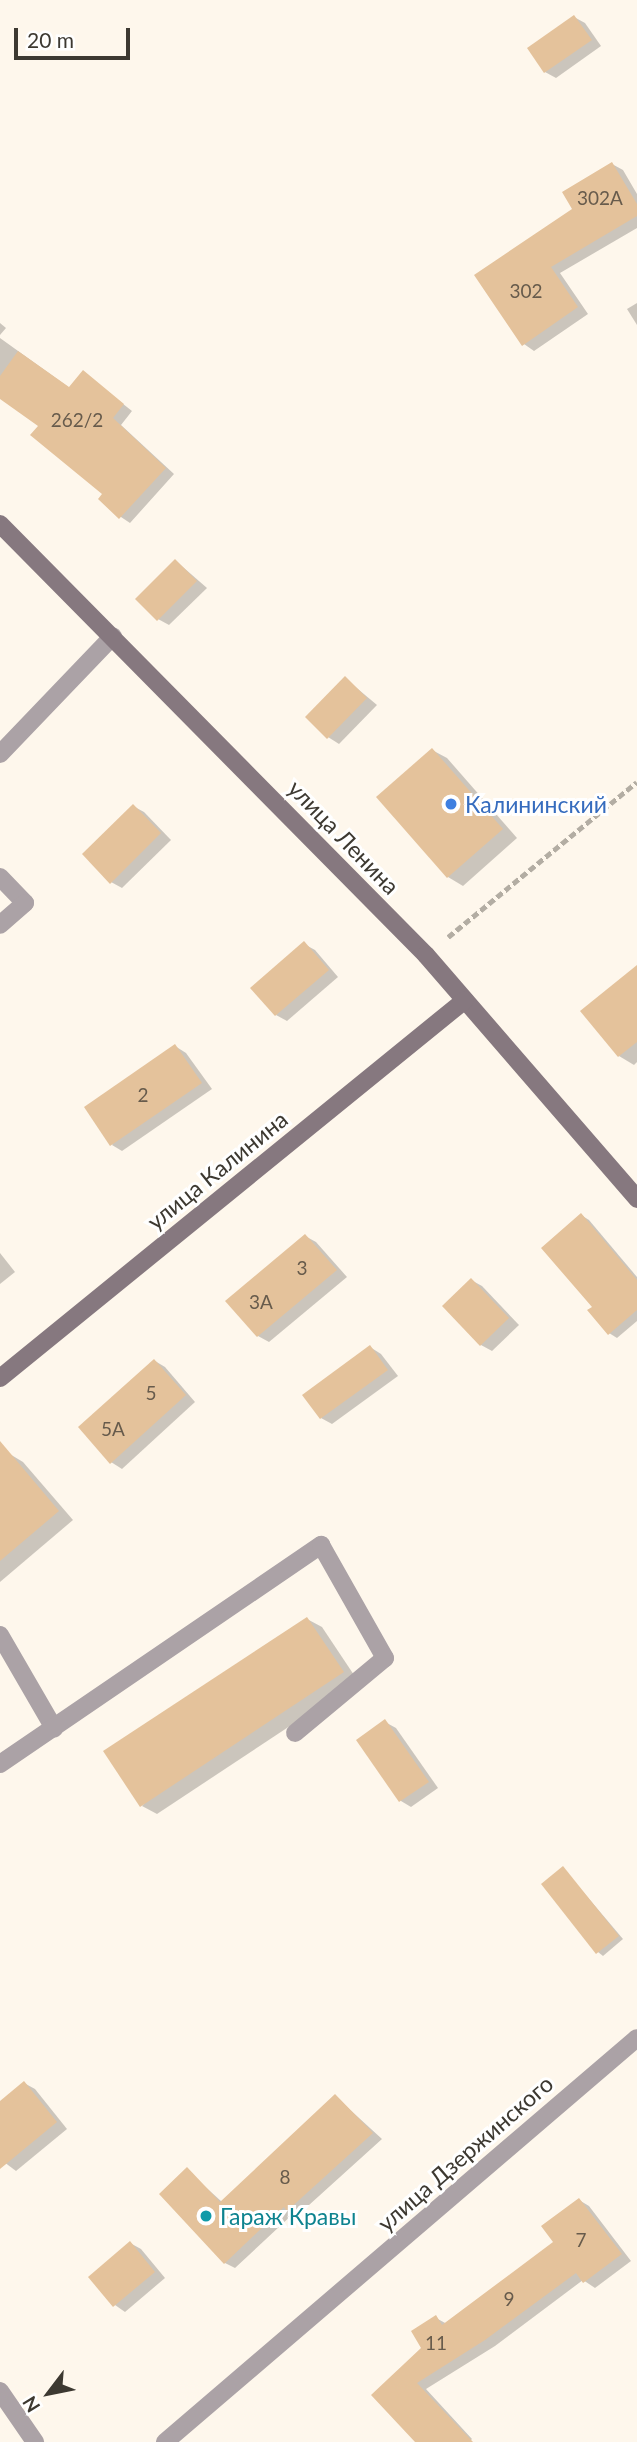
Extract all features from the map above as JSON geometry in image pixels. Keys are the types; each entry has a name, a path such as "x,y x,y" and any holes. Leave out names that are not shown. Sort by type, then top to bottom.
{"street":[{"name":"улица Ленина","path":"0,524 426,955 637,1199"},
{"path":"0,754 113,636"},
{"path":"0,877 25,903 0,925"},
{"name":"улица Калинина","path":"0,1378 466,1000"},
{"path":"0,1764 321,1545 385,1658 295,1733"},
{"path":"0,1635 54,1728"},
{"name":"улица Дзержинского","path":"165,2442 637,2038"},
{"path":"0,2391 35,2442"}],"path":[{"path":"426,955 637,782"}],"building":[{"path":"574,15 592,40 544,73 527,48"},
{"path":"612,162 637,204 637,216 551,267 578,307 522,346 474,275 572,209 562,192"},
{"path":"18,351 69,387 83,370 124,404 113,418 166,468 119,519 98,499 102,494 30,435 38,426 0,399 0,376"},
{"path":"175,559 197,581 157,621 135,599"},
{"path":"345,676 367,698 327,739 305,717"},
{"path":"432,748 503,829 447,878 376,797"},
{"path":"133,804 161,833 110,884 82,854"},
{"path":"304,941 329,970 275,1016 250,988"},
{"path":"637,965 637,1042 618,1057 580,1011"},
{"path":"175,1044 202,1083 110,1146 84,1107"},
{"path":"581,1213 637,1280 637,1310 608,1335 587,1310 592,1307 541,1248"},
{"path":"305,1234 337,1270 257,1337 225,1301"},
{"path":"471,1278 509,1318 480,1346 442,1306"},
{"path":"370,1345 388,1370 320,1419 302,1395"},
{"path":"154,1359 186,1395 110,1464 78,1427"},
{"path":"0,1441 59,1511 0,1561"},
{"path":"307,1617 344,1672 140,1807 103,1751"},
{"path":"385,1719 429,1782 399,1802 356,1740"},
{"path":"563,1866 619,1936 596,1954 541,1884"},
{"path":"24,2081 57,2122 0,2169 0,2101"},
{"path":"335,2094 373,2133 287,2211 284,2207 224,2264 159,2194 187,2167 220,2202"},
{"path":"579,2198 622,2254 583,2283 576,2273 485,2340 417,2383 473,2442 415,2442 371,2395 421,2348 411,2331 436,2315 442,2325 553,2242 541,2226"},
{"path":"130,2241 155,2272 113,2307 88,2277"}],"place":[{"name":"Калининский","path":"451,804"},
{"name":"Гараж Кравы","path":"206,2216"}]}
